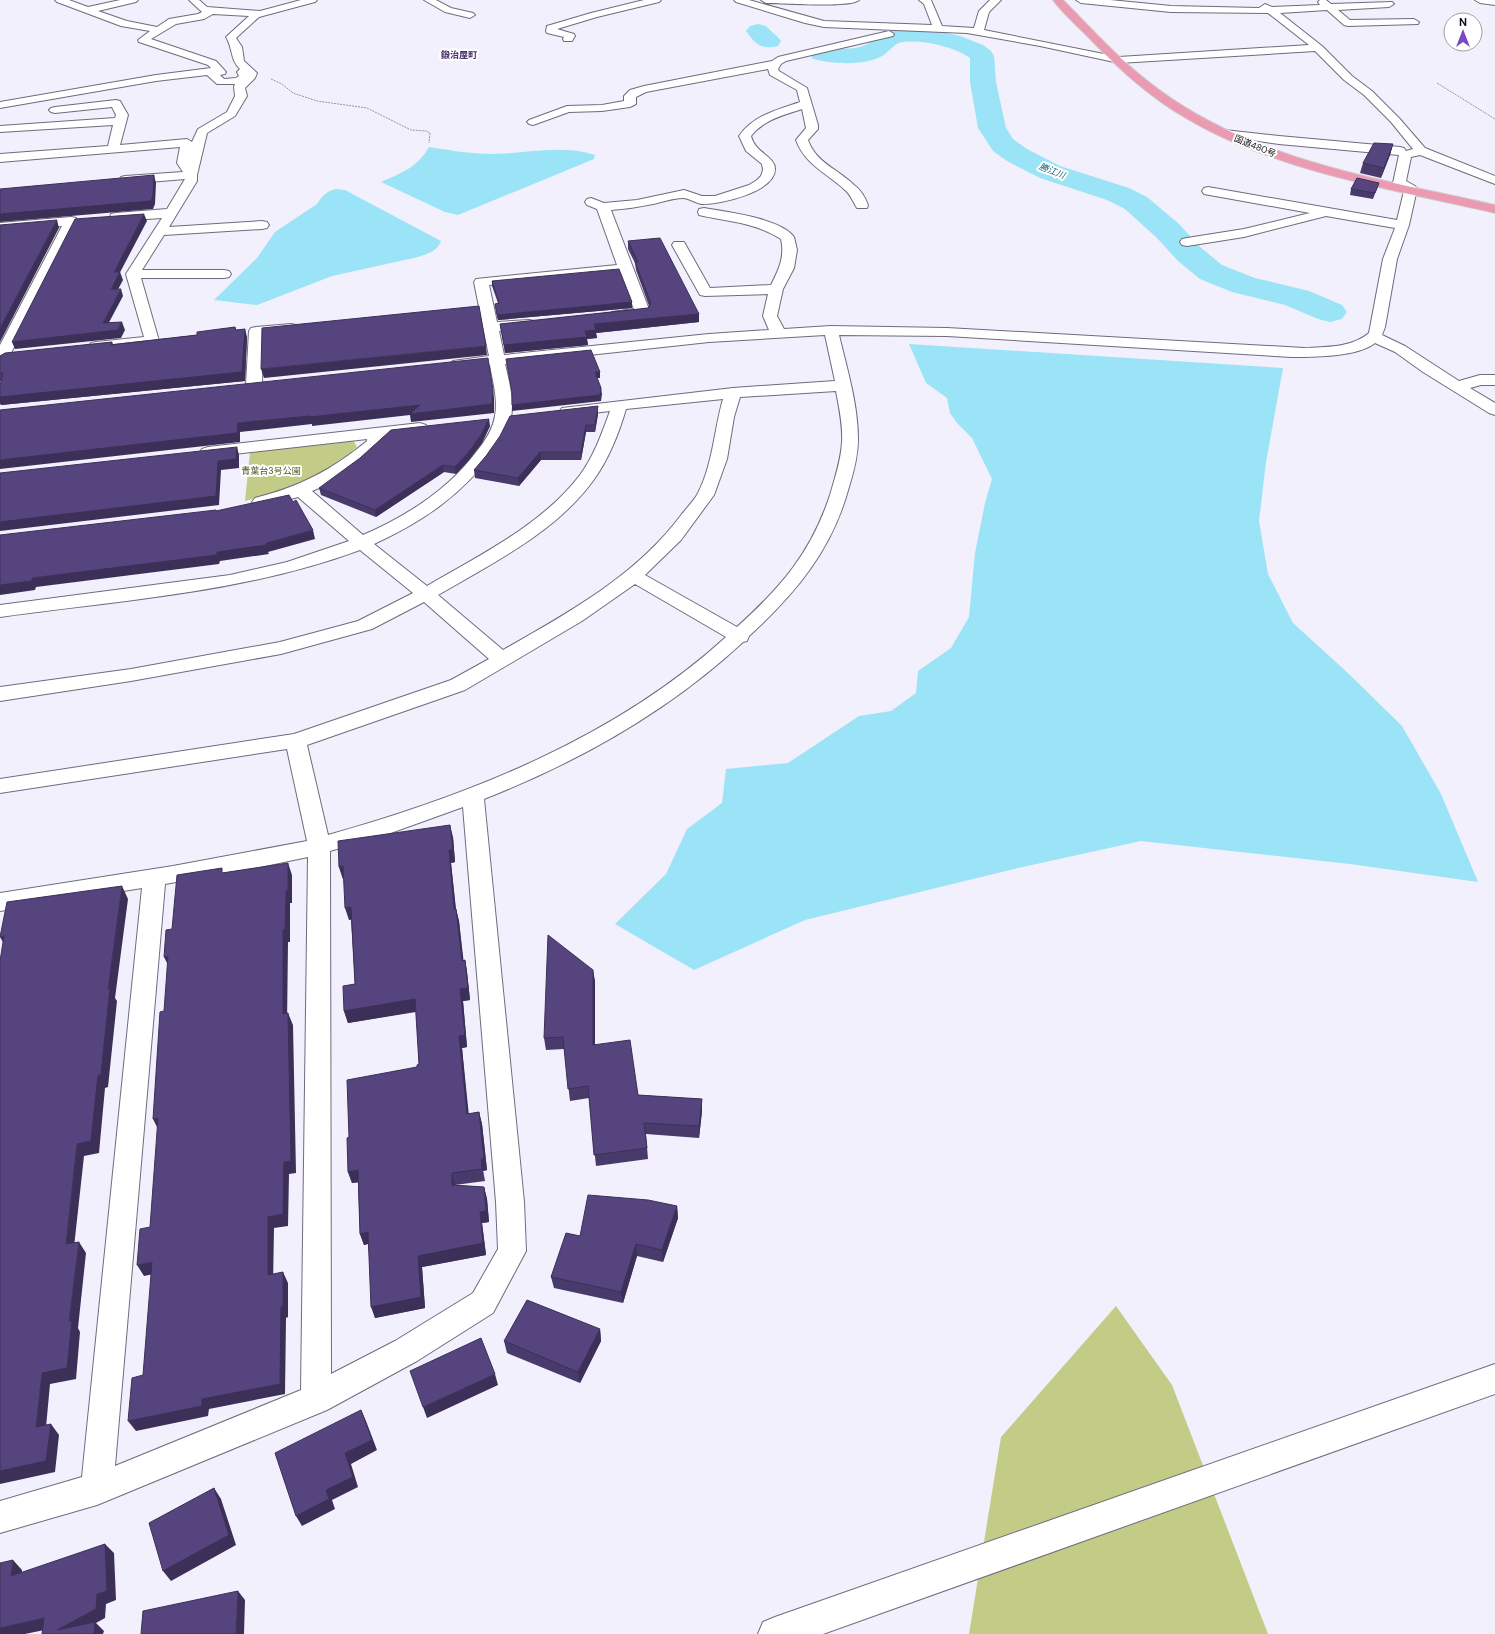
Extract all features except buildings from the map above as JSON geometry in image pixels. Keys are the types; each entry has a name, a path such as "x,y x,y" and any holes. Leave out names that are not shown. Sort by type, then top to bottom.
{"highway":[{"name":"国道480号","path":"1058,0 1138,80 1172,105 1224,133 1287,158 1495,209"}],"street":[{"path":"60,0 86,10 105,15 125,24 159,30"},
{"path":"86,10 133,0"},
{"path":"81,348 152,341 133,274 191,181 198,143 202,132 231,114 241,96 239,87 251,76 238,60 238,47 231,37 233,36 194,0"},
{"path":"233,36 256,15 312,0"},
{"path":"429,0 448,10 470,15"},
{"path":"568,39 570,36 551,31 551,28 594,15 656,0"},
{"path":"742,1 824,2 854,0"},
{"path":"924,0 928,2 938,29"},
{"path":"978,32 984,11 996,0"},
{"path":"1081,0 1171,9 1269,10 1324,3 1389,4"},
{"path":"1254,0 1318,48 1348,78 1368,93 1395,120 1422,151"},
{"path":"1480,0 1495,2"},
{"path":"742,1 824,24 978,32 1118,60 1318,48"},
{"path":"1324,3 1348,22 1414,22"},
{"path":"247,72 221,72 212,63 143,40 173,21 201,17 206,12 262,14"},
{"path":"533,122 567,109 602,108 630,104 630,96 634,92 644,89 775,64 782,59 884,36 896,31 897,27"},
{"path":"775,64 773,69 774,73 802,88 812,129 802,140 803,147 811,157 856,193 862,205"},
{"path":"0,105 156,78 210,71 221,82 239,81 245,77 247,72"},
{"path":"46,111 116,103 122,115 113,149"},
{"path":"591,202 603,207 637,204 684,194 701,200 716,200 753,188 767,176 769,170 768,163 751,151 746,144 745,136 749,129 778,114 806,104"},
{"path":"0,130 120,120"},
{"path":"1224,133 1402,152 1422,151 1495,180"},
{"path":"0,158 187,143 183,162 191,175"},
{"path":"444,365 709,338 778,332 831,330 947,332 1283,352 1319,353 1340,350 1354,346 1374,337 1378,327 1390,259 1402,225 1411,189 1399,183 1405,155 1422,151"},
{"path":"111,181 191,175"},
{"path":"1208,191 1402,225"},
{"path":"603,207 643,312 603,316"},
{"path":"704,212 750,220 773,228 787,237 790,250 787,268 776,289 770,316 778,332"},
{"path":"1187,242 1244,233 1330,212"},
{"path":"102,218 171,213"},
{"path":"0,227 86,220"},
{"path":"1,358 71,221"},
{"path":"161,231 262,225"},
{"path":"679,245 704,292 776,289"},
{"path":"511,418 503,394 492,327 481,282 626,268"},
{"path":"133,274 224,274"},
{"path":"472,309 488,308"},
{"path":"492,327 540,322"},
{"path":"254,385 256,331 302,327"},
{"path":"0,902 239,863 319,846 396,824 473,796 543,765 612,729 672,691 709,664 740,637 770,607 797,574 817,546 843,481 849,451 849,426 843,386 831,330"},
{"path":"1374,337 1400,350 1456,387 1495,410"},
{"path":"1,358 18,354"},
{"path":"1456,387 1480,380 1495,380"},
{"path":"239,387 270,384"},
{"path":"550,413 733,393 843,386"},
{"path":"0,786 296,741 458,685 575,617 634,576 675,536 705,494 718,459 726,417 733,393"},
{"path":"0,694 131,675 281,648 365,625 426,594 508,547 562,505 588,476 609,437 620,405"},
{"path":"485,421 511,418"},
{"path":"0,610 208,585 253,577 313,561 362,543 405,522 444,498 465,477 486,452 511,418"},
{"path":"195,453 438,426"},
{"path":"248,506 301,491 328,478 361,455 375,442 374,433"},
{"path":"301,491 362,543 426,594 501,659"},
{"path":"634,576 740,637"},
{"path":"296,741 319,846 316,1399"},
{"path":"0,1517 97,1489 316,1399 406,1352 483,1303 512,1251 510,1202 473,796"},
{"path":"97,1489 154,878"},
{"path":"775,1634 1495,1379"}],"path":[{"path":"247,72 275,80 293,93 317,100 367,108 411,130 426,131 430,133 429,143"},
{"path":"1436,83 1495,119"}],"green space":[{"name":"青葉台3号公園","path":"353,440 357,447 345,457 319,474 290,487 245,501 250,452"},
{"path":"1116,1306 1172,1385 1268,1634 969,1634 1001,1437"}],"water":[{"path":"429,147 483,154 504,154 543,150 569,150 595,155 594,159 458,215 445,212 381,182 402,173 414,165"},
{"path":"336,189 345,190 441,241 440,244 432,252 418,257 332,276 257,305 214,300 257,258 275,232 317,204 327,193"},
{"path":"909,344 1283,368 1266,462 1259,521 1268,574 1293,623 1349,674 1402,726 1441,794 1478,882 1350,864 1141,841 1014,869 805,920 694,970 615,924 666,874 687,829 722,803 726,769 788,763 859,716 891,711 916,693 918,671 951,648 969,617 975,553 985,503 992,479 972,438 957,423 950,413 947,398 926,383"}],"waterway":[{"name":"勝江川","path":"758,31 762,37 769,41"},
{"name":"勝江川","path":"822,54 865,54 874,51 891,38 912,35 952,41 975,50 982,56 983,82 992,128 1003,145 1017,155 1050,172 1118,194 1136,203 1168,231 1189,254 1211,272 1244,285 1297,298 1330,312"}],"district":[{"name":"鍛治屋町","path":"459,55"}]}
